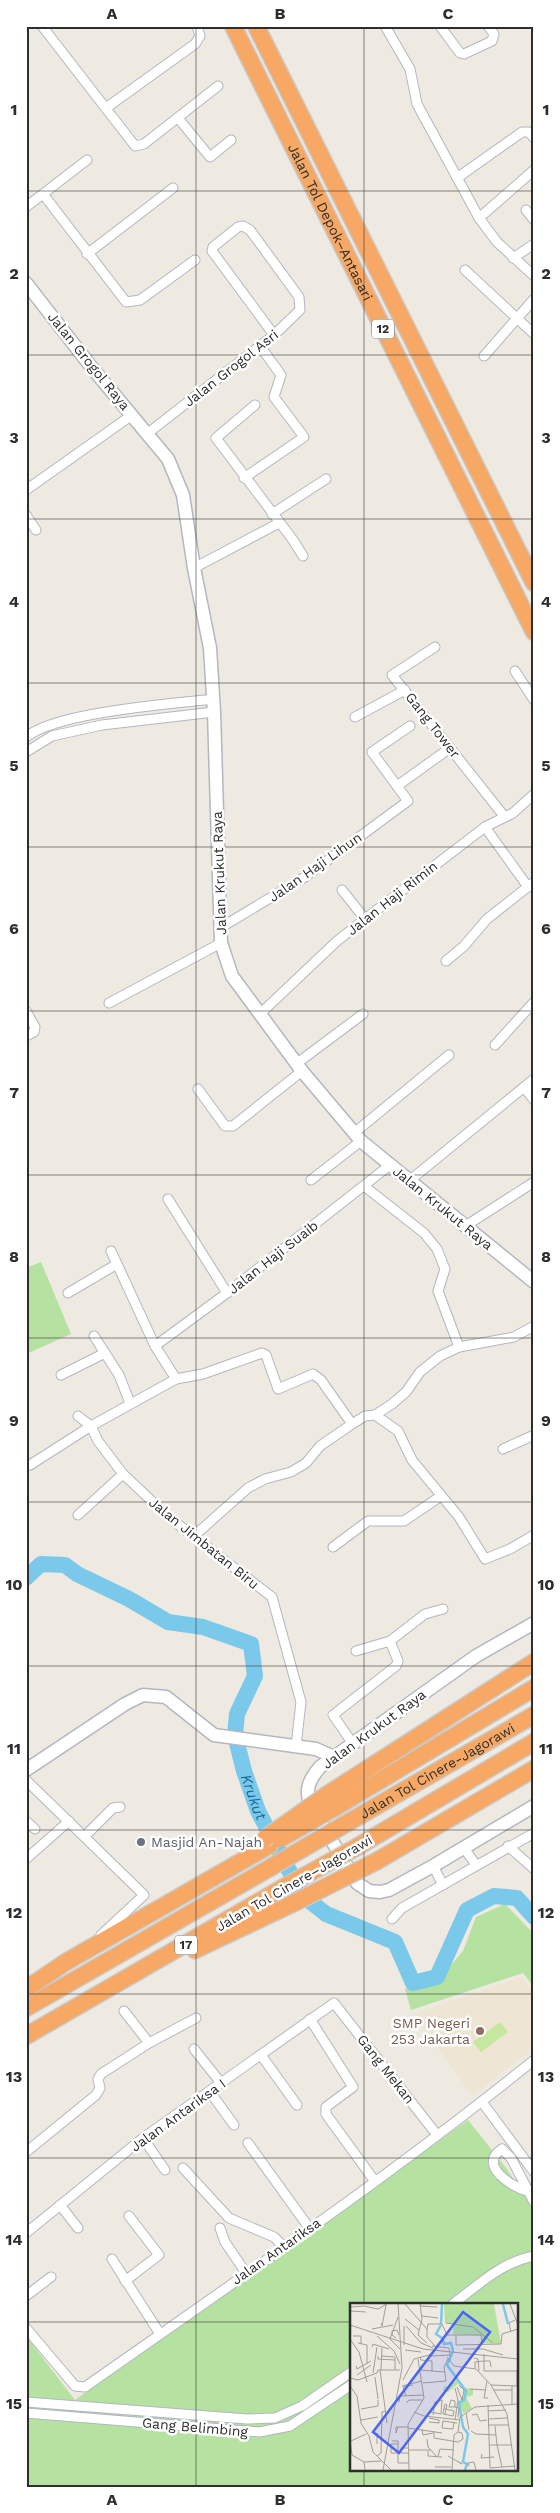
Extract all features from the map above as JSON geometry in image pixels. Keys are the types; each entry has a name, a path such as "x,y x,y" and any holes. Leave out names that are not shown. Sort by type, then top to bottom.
{"highway":[{"name":"Jalan Tol Depok–Antasari","path":"233,26 534,632"},
{"name":"Jalan Tol Depok–Antasari","path":"256,26 534,583"},
{"path":"26,1989 66,1962 267,1842 332,1800 534,1662"},
{"path":"332,1800 534,1688"},
{"name":"Jalan Tol Cinere-Jagorawi","path":"342,1826 534,1715"},
{"name":"Jalan Tol Cinere–Jagorawi","path":"26,2036 357,1847 534,1742"},
{"path":"85,2003 377,1861 534,1769"},
{"name":"Jalan Tol Cinere–Jagorawi","path":"26,2008 342,1826"}],"street":[{"path":"42,26 133,144 138,147 218,86"},
{"path":"106,108 195,44 200,36 197,26"},
{"path":"386,26 410,69 417,104 479,218 497,242 534,276"},
{"path":"440,26 462,54 492,41 494,34 488,26"},
{"path":"178,118 210,157 231,140"},
{"path":"457,178 522,132 528,132 534,138"},
{"path":"26,207 87,160"},
{"path":"479,218 534,170"},
{"path":"87,254 172,188"},
{"path":"43,194 119,296 126,302 132,303 140,300 195,260"},
{"path":"526,210 534,220"},
{"name":"Jalan Grogol Asri","path":"148,433 274,335 298,314 301,305 299,297 246,226 238,227 213,247 214,256 274,335"},
{"path":"514,258 534,244"},
{"path":"465,270 534,334"},
{"name":"Jalan Grogol Raya","path":"26,283 93,369 132,415"},
{"path":"484,356 534,299"},
{"path":"244,478 304,437 274,397 280,376 260,346"},
{"path":"255,405 216,438 303,556"},
{"path":"26,490 132,415"},
{"name":"Jalan Krukut Raya","path":"132,415 171,464 183,495 194,568 210,648 214,705 221,943 232,976 299,1068 356,1140 467,1226 534,1282"},
{"path":"272,514 326,479"},
{"path":"26,515 36,530"},
{"path":"194,568 279,523"},
{"name":"Gang Tower","path":"435,647 392,675 504,816"},
{"path":"515,670 534,700"},
{"path":"355,717 405,690"},
{"path":"31,732 99,714 214,705"},
{"path":"26,752 43,740 102,725 214,705"},
{"path":"410,726 372,752 397,786 450,748"},
{"path":"31,732 43,740"},
{"name":"Jalan Haji Lihun","path":"220,928 305,877 408,800 397,786"},
{"name":"Jalan Haji Rimin","path":"260,1014 364,918 485,828 513,812 534,794"},
{"path":"446,961 464,946 487,919 531,884 485,828"},
{"path":"342,890 364,918"},
{"path":"109,1003 221,943"},
{"path":"495,1045 534,1002"},
{"path":"26,1011 35,1027 34,1032 26,1036"},
{"path":"198,1090 225,1126 233,1126 363,1014"},
{"path":"311,1180 337,1160 356,1140 449,1055"},
{"path":"409,1181 534,1080"},
{"path":"524,1087 534,1100"},
{"name":"Jalan Haji Suaib","path":"155,1346 227,1293 390,1165"},
{"path":"467,1226 534,1182"},
{"path":"367,1183 424,1233 437,1249 444,1269 438,1291 459,1347"},
{"path":"168,1199 227,1293"},
{"path":"111,1251 155,1346 176,1378"},
{"path":"68,1293 117,1264"},
{"path":"194,1536 248,1488 265,1479 291,1472 306,1463 320,1446 352,1424 365,1416 375,1415 406,1392 427,1367 440,1356 459,1347 514,1338 534,1326"},
{"path":"94,1336 103,1354 119,1375 130,1403"},
{"path":"30,1465 91,1426 176,1378 202,1374 262,1353 266,1355 278,1389 314,1374 322,1380 352,1424"},
{"path":"61,1375 103,1354"},
{"path":"375,1415 398,1431 412,1460 474,1538 486,1559 510,1549 534,1534"},
{"path":"78,1416 91,1426"},
{"name":"Jalan Jimbatan Biru","path":"91,1426 98,1441 123,1474 171,1519 272,1597 301,1702 296,1746"},
{"path":"503,1449 534,1435"},
{"path":"78,1515 123,1474"},
{"path":"333,1547 368,1521 404,1521 442,1496"},
{"path":"356,1652 390,1640 425,1614 442,1609"},
{"name":"Jalan Krukut Raya","path":"534,1622 476,1656 320,1767 312,1777 306,1793 310,1804 357,1883 368,1890 380,1892 433,1866 534,1806"},
{"path":"353,1744 333,1715 396,1666 398,1661 390,1640"},
{"path":"26,1770 96,1722 143,1695 166,1697 214,1735 316,1749 334,1757"},
{"path":"26,1780 144,1895 101,1935"},
{"path":"85,1836 113,1808 120,1807"},
{"path":"26,1821 35,1829"},
{"path":"26,1859 69,1821"},
{"path":"392,1919 402,1908 508,1846 534,1833"},
{"path":"508,1846 534,1869"},
{"path":"464,1848 476,1865"},
{"path":"433,1866 443,1885"},
{"name":"Jalan Antariksa I","path":"26,2233 143,2138 310,2019 334,2004"},
{"name":"Gang Mekan","path":"334,2004 437,2135"},
{"path":"124,2011 149,2043"},
{"path":"26,2152 96,2095 100,2088 98,2079 101,2074 149,2043 196,2018"},
{"path":"310,2019 353,2087 326,2107 326,2114 374,2180"},
{"path":"194,2049 221,2083"},
{"path":"260,2055 297,2105"},
{"name":"Jalan Antariksa","path":"26,2328 75,2386 85,2387 310,2229 482,2102 534,2060"},
{"path":"210,2092 234,2125"},
{"path":"482,2102 534,2172"},
{"path":"143,2138 166,2170"},
{"path":"248,2143 310,2229"},
{"path":"527,2191 514,2187 500,2176 495,2166 494,2158 502,2149 512,2158 534,2202"},
{"path":"184,2168 230,2218 274,2237 284,2247"},
{"path":"60,2205 78,2228"},
{"path":"125,2281 159,2255 128,2216"},
{"path":"220,2228 225,2242 246,2273"},
{"path":"454,2303 505,2265 518,2259 534,2256"},
{"path":"112,2259 160,2334"},
{"path":"26,2296 51,2277"},
{"name":"Gang Belimbing","path":"26,2402 247,2420 275,2418 302,2406 350,2373"},
{"name":"Gang Belimbing","path":"26,2413 238,2432 277,2430 290,2426 350,2386"},
{"path":"275,2418 277,2430"}],"shaded area":[{"name":"SMP Negeri 253 Jakarta","path":"521,1977 534,1994 534,2048 472,2096 414,2014"}],"green space":[{"path":"41,1262 71,1334 26,1354 26,1268"},
{"path":"505,1904 534,1934 534,1987 523,1973 411,2010 405,1989 441,1981 446,1971 463,1951 476,1917"},
{"path":"500,2022 508,2032 481,2052 473,2042"},
{"path":"468,2120 507,2169 534,2210 534,2487 26,2487 26,2336 75,2400"}],"waterway":[{"name":"Krukut","path":"26,1578 41,1564 65,1565 77,1574 129,1599 168,1622 203,1627 251,1644 255,1676 237,1714 235,1735 244,1771 258,1811 302,1895 326,1914 395,1942 413,1983 437,1977 467,1910 494,1896 517,1898 534,1917"}],"place":[{"name":"Masjid An-Najah","path":"141,1842"},
{"name":"SMP Negeri 253 Jakarta","path":"480,2031"}]}
